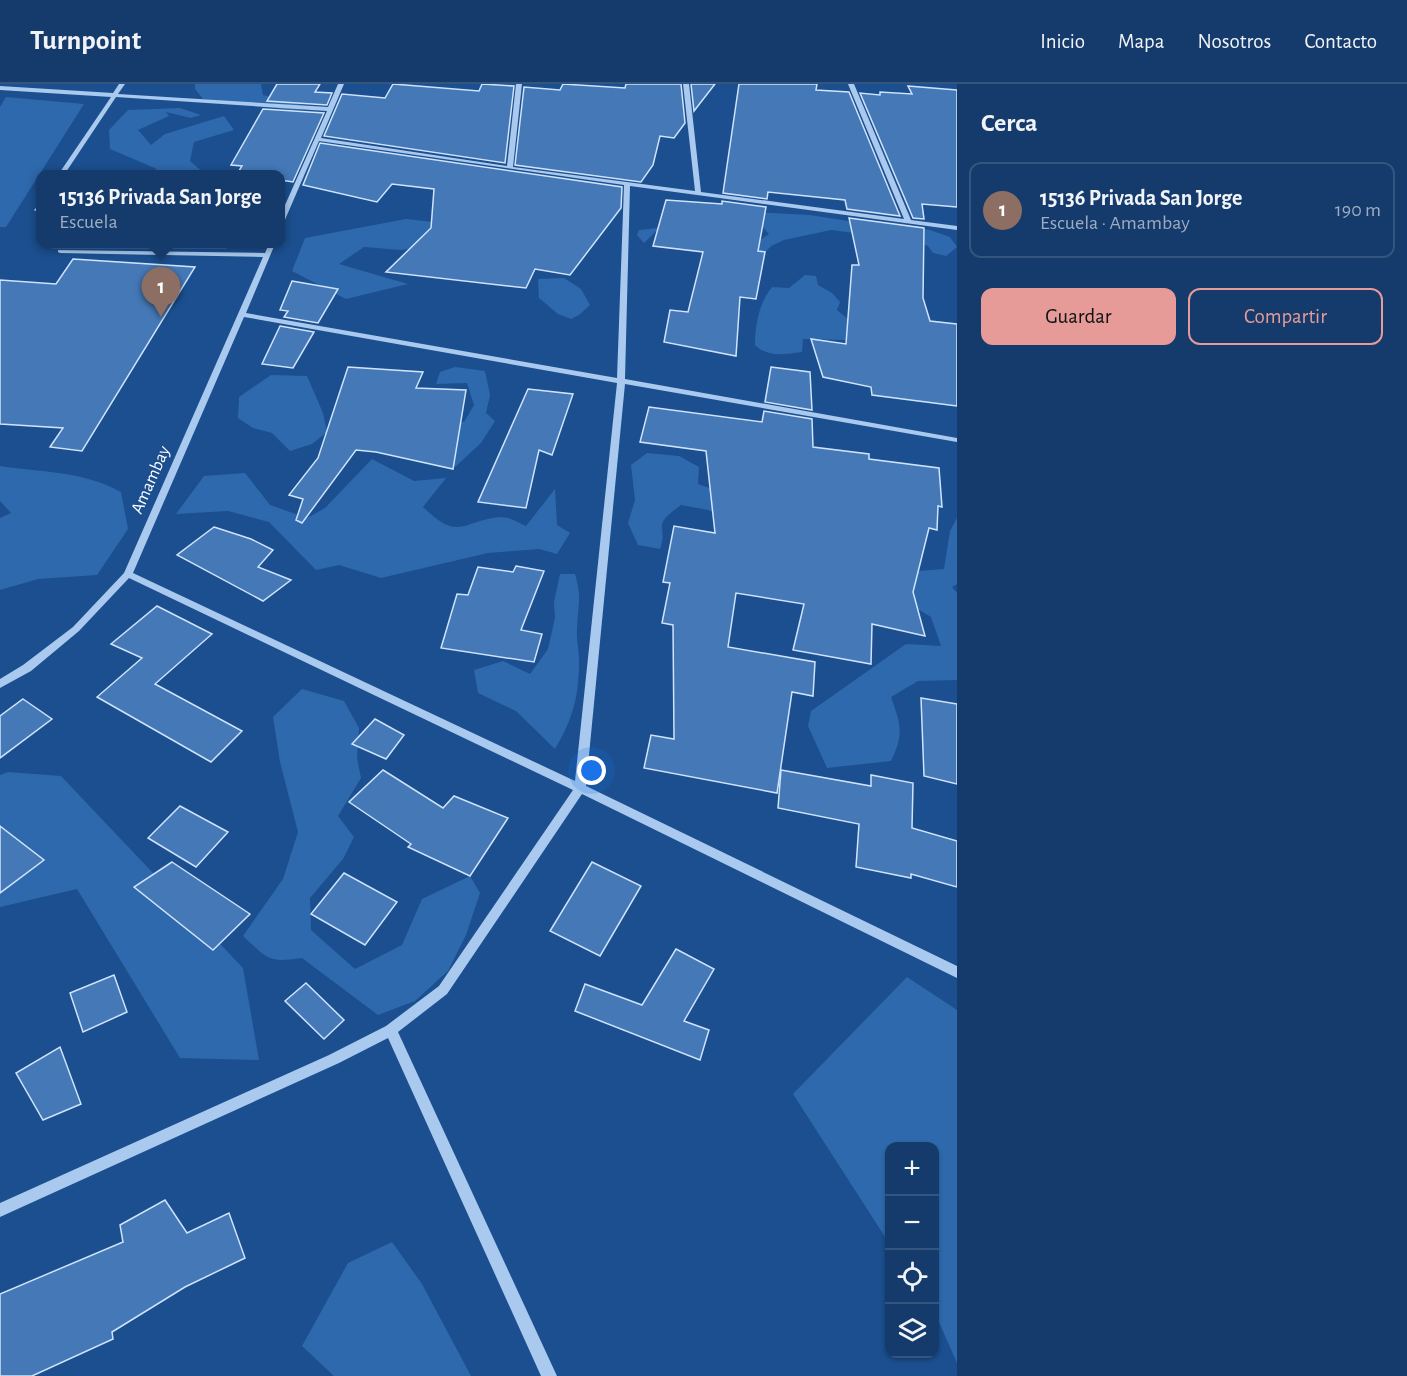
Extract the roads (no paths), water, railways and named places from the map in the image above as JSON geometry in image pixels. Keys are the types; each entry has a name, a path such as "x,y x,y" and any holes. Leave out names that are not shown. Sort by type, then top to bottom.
{"street":[{"path":"64,170 122,84"},
{"path":"285,213 341,84"},
{"path":"510,168 519,84"},
{"path":"686,84 698,193"},
{"path":"851,84 909,222"},
{"path":"0,88 330,109"},
{"path":"318,139 510,168 957,228"},
{"path":"0,1210 334,1059 390,1030 443,990 580,788 621,381 627,184"},
{"name":"Amambay","path":"0,684 27,668 76,629 128,574 270,248"},
{"path":"60,251 267,255"},
{"path":"241,314 957,440"},
{"path":"128,574 580,788 957,972"},
{"path":"390,1030 549,1376"}],"place":[{"name":"15136 Privada San Jorge","path":"161,317"}]}
